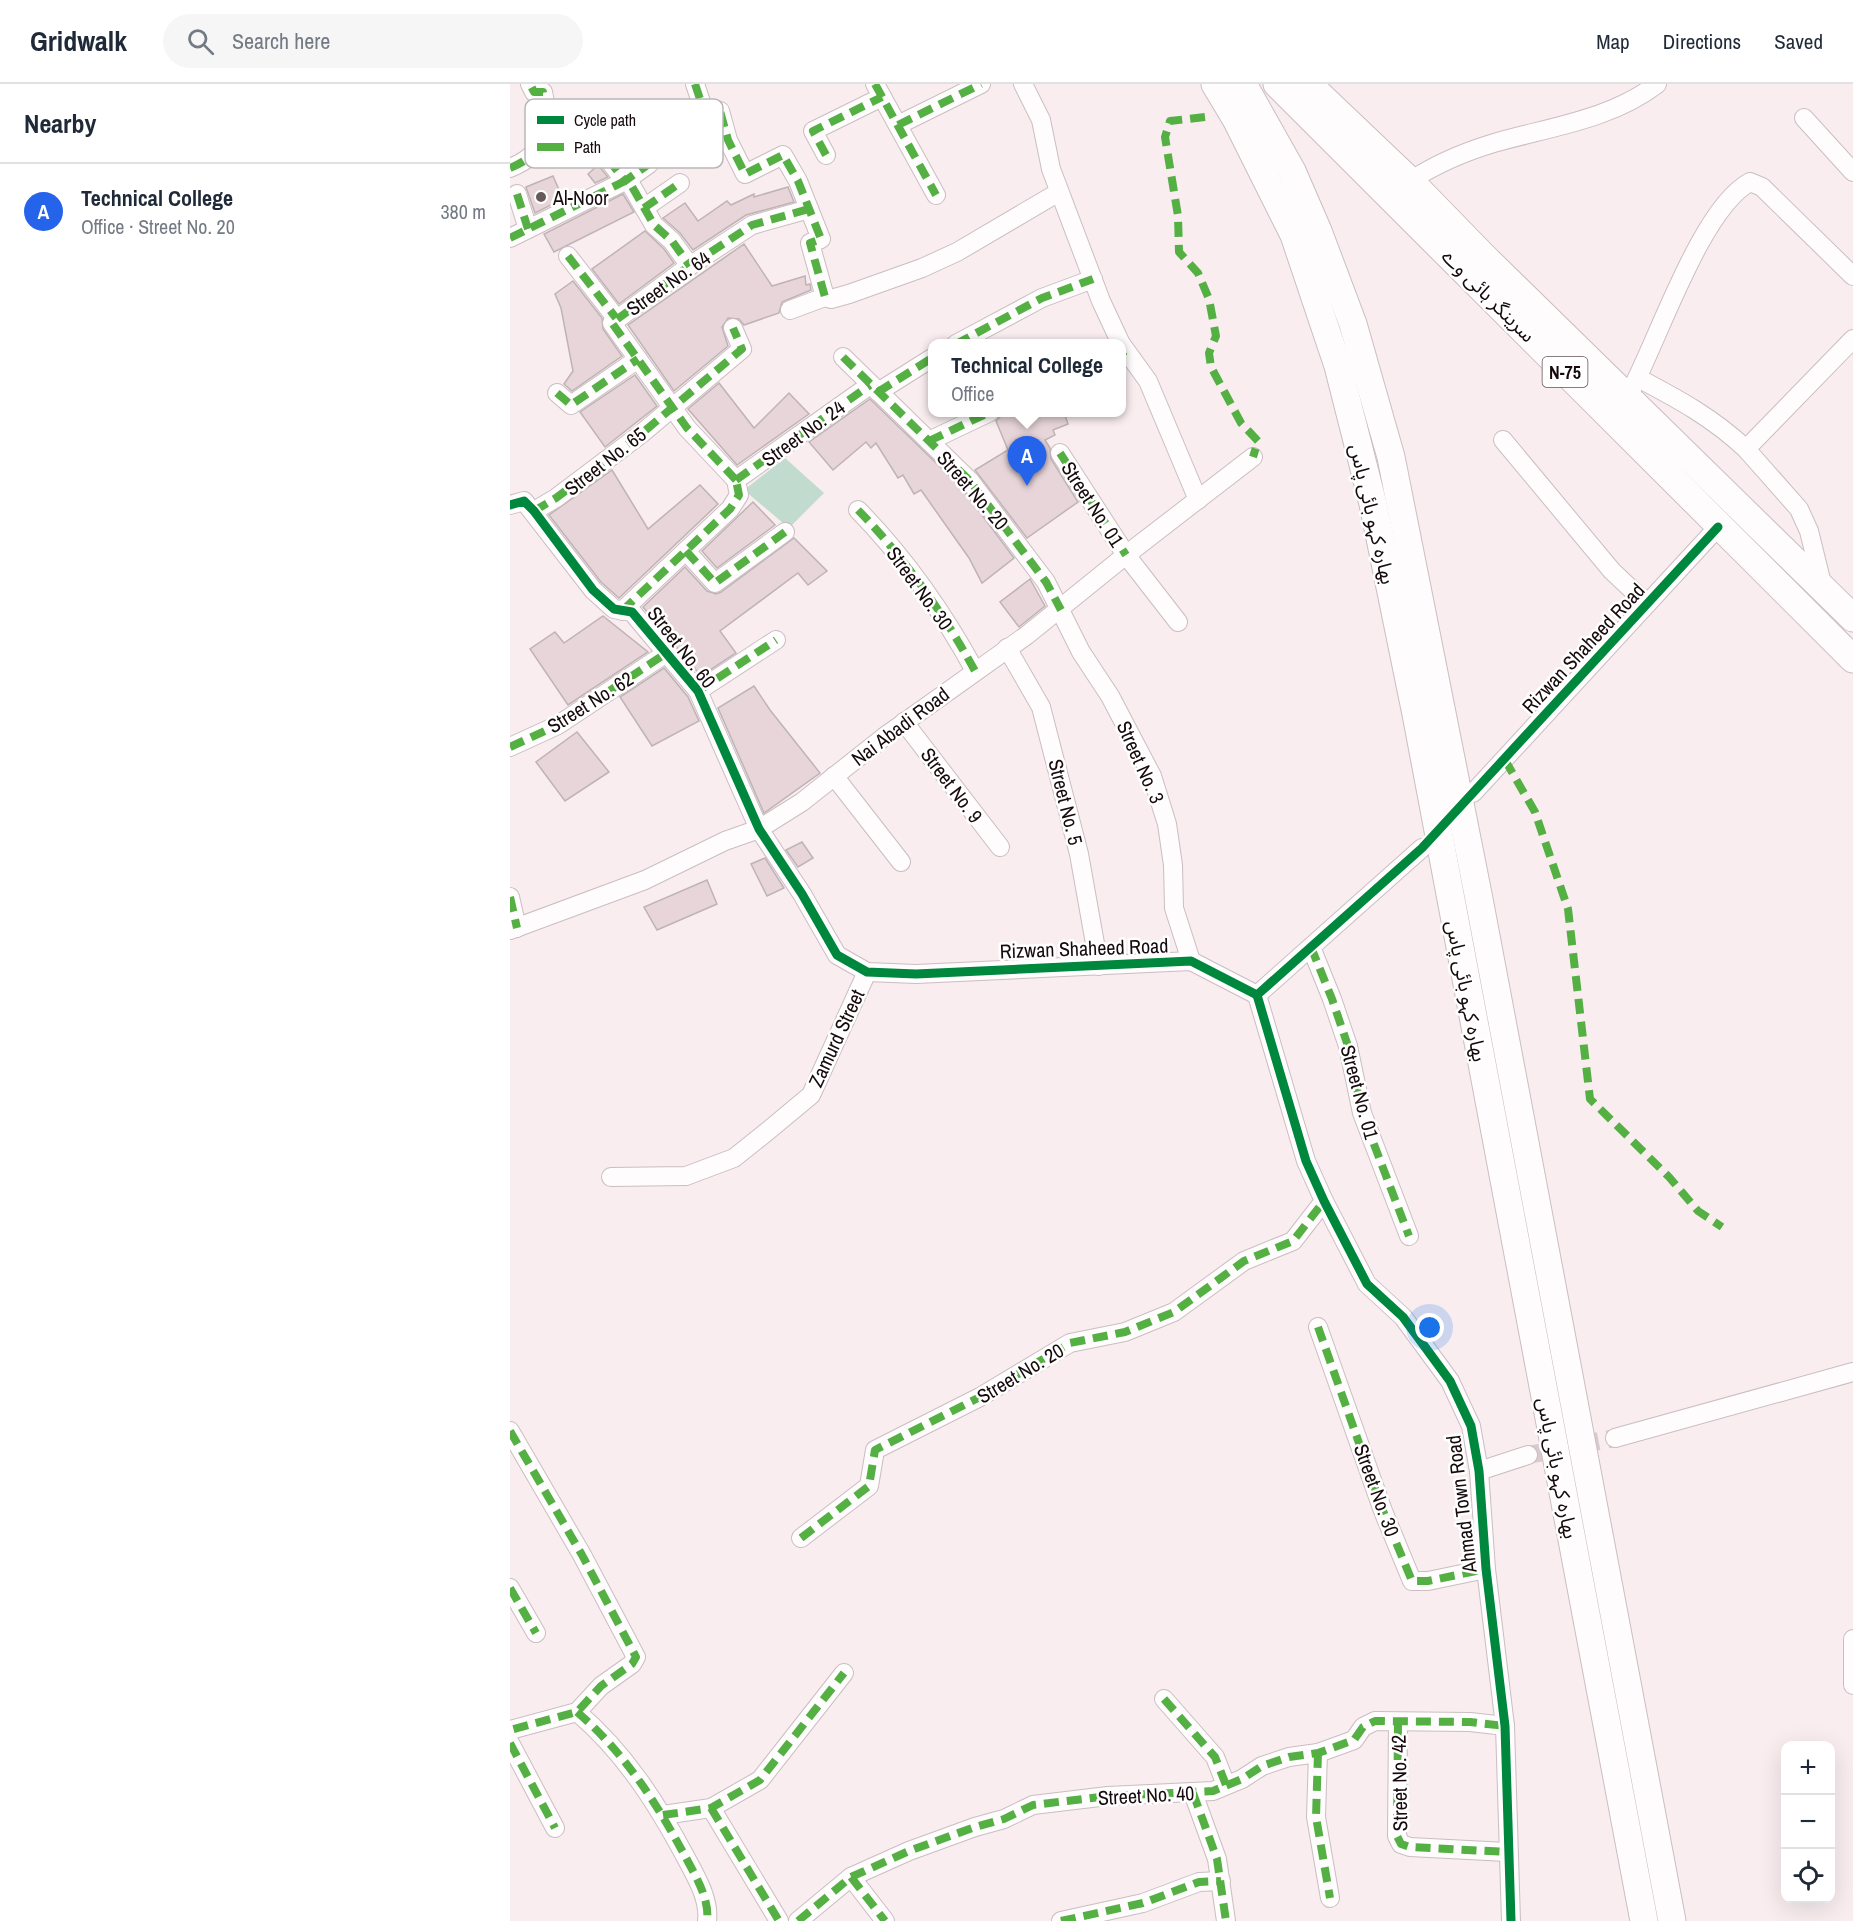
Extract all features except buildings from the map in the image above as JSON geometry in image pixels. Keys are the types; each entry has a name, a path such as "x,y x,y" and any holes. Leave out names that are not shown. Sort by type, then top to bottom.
{"highway":[{"name":"بھارہ کہو بائی پاس","path":"1215,84 1236,119 1294,235 1338,366 1373,504 1416,714 1644,1921"},
{"name":"بھارہ کہو بائی پاس","path":"1243,84 1292,171 1353,324 1391,457 1481,911 1672,1921"},
{"name":"سرینگر ہائی وے","path":"1277,84 1718,527 1853,659"},
{"name":"سرینگر ہائی وے","path":"1308,84 1410,181 1484,257 1633,387 1715,481 1853,618"},
{"path":"1694,502 1715,481"}],"street":[{"path":"530,84 534,92 543,92 545,99"},
{"path":"696,84 700,99"},
{"path":"898,125 981,84"},
{"path":"1023,84 1041,120 1051,169 1059,192 1118,339"},
{"path":"1410,181 1431,168 1493,143 1610,110 1657,84"},
{"path":"826,154 813,130 879,90 936,195"},
{"path":"1804,118 1853,172"},
{"path":"723,122 728,140 745,174 783,155 798,181 821,239 810,243 825,297"},
{"path":"510,168 525,161"},
{"path":"615,168 631,185 654,225 672,241 690,266"},
{"path":"510,238 625,181 643,168"},
{"path":"1823,588 1809,531 1799,509 1785,490 1721,426 1693,406 1633,387 1657,330 1700,245 1737,189 1750,182 1762,187 1853,276"},
{"path":"644,208 680,183"},
{"path":"790,310 825,297 831,299 849,294 931,264 957,252 1059,192"},
{"path":"517,194 528,229"},
{"name":"Street No. 64","path":"736,480 687,428 612,323 690,266 752,225 809,209"},
{"path":"568,256 616,318"},
{"path":"965,339 1042,298 1093,279"},
{"name":"Street No. 65","path":"534,511 556,498 742,350 734,328"},
{"path":"1746,449 1853,339"},
{"path":"1126,353 1148,381 1198,500"},
{"name":"Street No. 20","path":"843,357 970,481 1046,582 1061,610"},
{"path":"557,393 571,405 638,359"},
{"name":"Street No. 24","path":"736,480 874,389 928,361"},
{"path":"929,441 979,417"},
{"path":"1503,440 1612,571 1647,604"},
{"name":"Street No. 01","path":"1060,453 1126,555 1178,622"},
{"name":"Nai Abadi Road","path":"514,929 645,880 725,841 759,829 802,801 904,722 1061,610 1126,555 1253,457"},
{"path":"622,611 730,509 739,495 736,480"},
{"path":"510,505 524,501 534,511"},
{"name":"Street No. 30","path":"858,510 876,528 933,604 955,635 975,671"},
{"name":"Street No. 60","path":"534,511 593,590 614,609 632,612 668,652 698,692 759,829"},
{"name":"Rizwan Shaheed Road","path":"1473,793 1718,527"},
{"path":"686,551 715,583 785,532"},
{"name":"Street No. 3","path":"1061,610 1081,652 1110,696 1152,776 1167,824 1173,865 1174,908 1191,961"},
{"path":"698,692 776,640"},
{"name":"Street No. 5","path":"1007,648 1041,707 1078,854 1099,966"},
{"name":"Street No. 62","path":"510,747 558,725 668,652"},
{"name":"Street No. 9","path":"904,722 1000,847"},
{"path":"834,776 901,862"},
{"name":"Rizwan Shaheed Road","path":"759,829 802,894 837,956 867,972 916,974 1191,961 1257,995"},
{"path":"1257,995 1422,848"},
{"path":"510,897 514,929"},
{"name":"Street No. 01","path":"1311,947 1348,1046 1362,1113 1409,1236"},
{"name":"Zamurd Street","path":"611,1177 686,1176 734,1158 769,1131 811,1095 867,972"},
{"name":"Ahmad Town Road","path":"1257,995 1306,1161 1324,1201 1366,1284 1402,1317 1450,1381 1471,1426 1479,1471 1486,1569 1505,1726 1507,1852 1511,1921"},
{"name":"Street No. 20","path":"801,1538 869,1486 875,1450 981,1397 1070,1343 1125,1332 1174,1312 1244,1261 1293,1241 1324,1201"},
{"name":"Street No. 30","path":"1318,1328 1383,1510 1412,1581 1428,1581 1486,1569"},
{"path":"1615,1438 1853,1372"},
{"path":"510,1431 582,1555 636,1657 632,1664 601,1686 577,1712 510,1731"},
{"path":"1479,1471 1528,1455"},
{"path":"510,1588 536,1633"},
{"path":"1853,1639 1853,1684"},
{"path":"663,1815 711,1808 760,1780 844,1673"},
{"path":"1164,1699 1215,1757 1226,1785"},
{"path":"577,1712 600,1732 650,1793 701,1888 707,1921"},
{"name":"Street No. 40","path":"798,1921 852,1878 909,1851 1004,1819 1033,1805 1108,1796 1213,1791 1242,1779 1262,1766 1318,1753 1354,1740 1363,1727 1375,1721 1470,1722 1505,1726"},
{"name":"Street No. 42","path":"1398,1722 1396,1813 1397,1836 1401,1844 1410,1847 1507,1852"},
{"path":"510,1743 555,1828"},
{"path":"1318,1753 1316,1817 1330,1898"},
{"path":"1193,1793 1218,1859 1226,1921"},
{"path":"711,1808 778,1921"},
{"path":"852,1878 885,1921"},
{"path":"1060,1921 1143,1903 1199,1882 1221,1881"}],"green space":[{"path":"785,458 824,493 789,528 744,490"}],"tunnel":[{"path":"1528,1455 1615,1438"}],"marked path":[{"path":"530,84 534,92 543,92 544,99"},
{"path":"695,84 700,99"},
{"path":"875,84 936,195"},
{"path":"898,125 981,84"},
{"path":"826,155 813,131 882,97"},
{"path":"1205,117 1170,121 1165,137 1178,216 1179,252 1198,273 1209,299 1216,336 1209,353 1211,367 1241,423 1258,441 1253,457"},
{"path":"723,122 728,140 745,174 783,155 798,181 821,239 810,243 825,297"},
{"path":"510,168 525,160"},
{"path":"615,168 625,181 643,168"},
{"path":"510,238 625,181 631,185 654,225 672,241 690,266"},
{"path":"644,208 680,183"},
{"path":"517,194 528,229"},
{"path":"736,480 687,428 612,323 688,267 752,225 809,209"},
{"path":"568,256 616,318"},
{"path":"965,339 1042,298 1093,279"},
{"path":"534,511 556,498 641,434 742,349 733,328"},
{"path":"843,357 970,481 1046,582 1061,610"},
{"path":"557,393 571,405 638,359"},
{"path":"878,392 928,361"},
{"path":"736,480 870,385"},
{"path":"929,441 979,417"},
{"path":"1060,453 1126,555"},
{"path":"622,611 730,509 739,495 736,480"},
{"path":"858,510 922,587 950,628 975,671"},
{"path":"686,551 715,583 785,532"},
{"path":"698,691 776,640"},
{"path":"510,747 558,725 668,652"},
{"path":"1505,760 1535,812 1568,909 1590,1099 1669,1177 1698,1211 1722,1227"},
{"path":"510,897 517,928"},
{"path":"1311,947 1348,1046 1362,1113 1409,1236"},
{"path":"801,1538 869,1486 875,1450 980,1397 1070,1343 1125,1332 1174,1312 1244,1261 1293,1241 1324,1201"},
{"path":"1318,1327 1383,1511 1412,1581 1428,1581 1486,1569"},
{"path":"510,1431 582,1555 636,1657 632,1664 601,1686 577,1712 510,1730"},
{"path":"510,1588 536,1633"},
{"path":"663,1815 711,1808 760,1780 844,1673"},
{"path":"1164,1699 1215,1757 1226,1785"},
{"path":"577,1712 594,1727 624,1761 662,1816 701,1887 706,1904 707,1921"},
{"path":"798,1921 851,1877 909,1851 1004,1819 1033,1805 1108,1796 1213,1791 1242,1779 1262,1766 1289,1757 1318,1753 1354,1740 1363,1727 1375,1721 1470,1722 1505,1726"},
{"path":"1398,1722 1397,1836 1401,1844 1410,1847 1507,1852"},
{"path":"510,1743 555,1828"},
{"path":"1318,1753 1316,1817 1330,1898"},
{"path":"1193,1793 1217,1859 1226,1921"},
{"path":"711,1808 779,1921"},
{"path":"851,1877 885,1921"},
{"path":"1061,1921 1143,1903 1199,1882 1221,1881"}],"cycle path":[{"path":"510,505 524,501 593,590 614,609 632,612 698,691 759,829 802,894 837,955 867,972 916,974 1191,961 1257,995 1422,848 1718,527"},
{"path":"1257,995 1306,1161 1324,1201 1367,1284 1403,1317 1450,1381 1471,1426 1479,1471 1486,1569 1505,1726 1511,1921"}],"place":[{"name":"Al-Noor","path":"541,197"},
{"name":"Technical College","path":"1027,486"}]}
